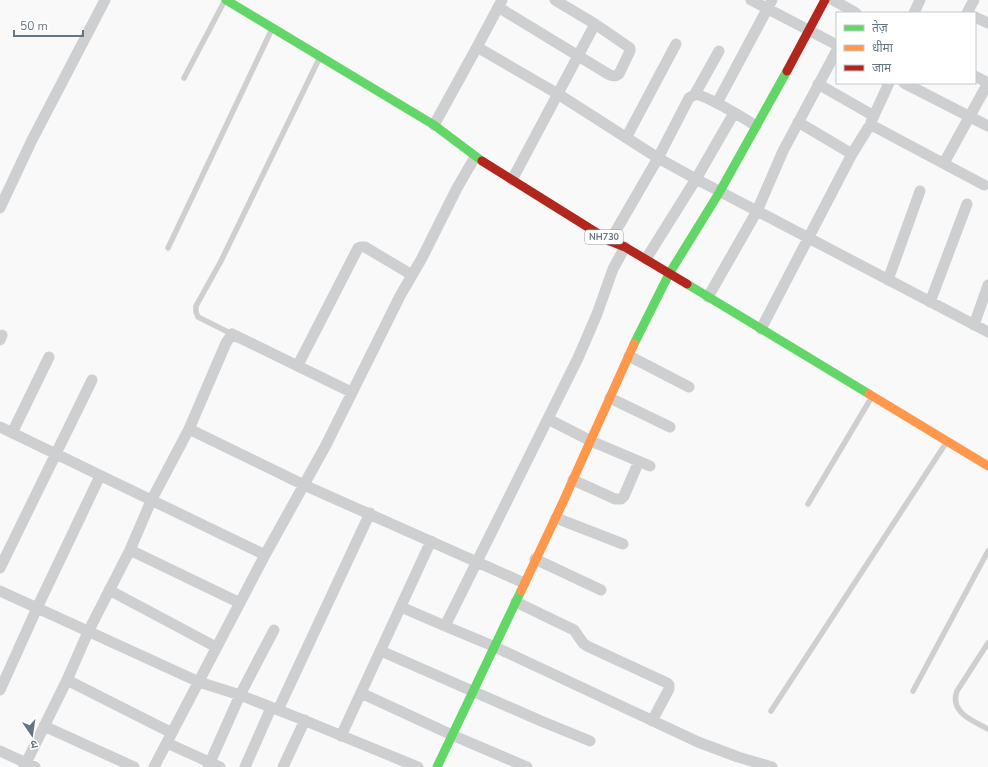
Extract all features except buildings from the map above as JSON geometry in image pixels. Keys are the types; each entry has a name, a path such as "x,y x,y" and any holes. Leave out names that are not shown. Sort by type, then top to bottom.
{"main road":[{"path":"438,767 493,646 516,602 535,559 556,518 629,356 670,274 719,192 825,0"},
{"name":"NH730","path":"231,1 272,28 434,125 475,157 610,241 626,247 988,466"}],"street":[{"path":"0,208 32,140 105,0"},
{"path":"434,125 478,47 500,4 578,56 612,76 619,74 630,48 595,24 555,0"},
{"path":"751,0 769,4 808,30 836,44"},
{"path":"833,0 854,12"},
{"path":"914,12 920,0"},
{"path":"968,12 974,0"},
{"path":"717,104 769,4"},
{"path":"976,17 988,23"},
{"path":"512,180 595,24"},
{"path":"626,138 676,44"},
{"path":"478,47 558,94 658,158 719,192 988,332"},
{"path":"610,241 658,158 689,98 695,94 719,51"},
{"path":"708,297 757,211 783,151 836,52"},
{"path":"944,163 988,83 976,77"},
{"path":"818,84 874,116"},
{"path":"760,329 852,154 868,128 889,84"},
{"path":"906,84 988,126"},
{"path":"695,94 700,95 756,126"},
{"path":"646,259 696,179 734,113"},
{"path":"798,122 852,154"},
{"path":"868,128 872,126 877,128 984,185"},
{"path":"154,767 264,555 326,444 400,296 475,157"},
{"path":"888,280 920,191"},
{"path":"930,302 967,204"},
{"path":"298,365 358,248 365,247 412,275"},
{"path":"445,626 578,358 597,314 613,269 626,247"},
{"path":"974,325 988,285"},
{"path":"0,751 28,766 44,726 67,680 88,632 130,550 151,501 189,429 226,343 232,334 351,392"},
{"path":"629,356 689,387"},
{"path":"12,433 49,357"},
{"path":"1,564 92,380"},
{"path":"610,398 670,427"},
{"path":"548,419 591,441 644,464 621,499 616,499 573,480"},
{"path":"0,427 264,555"},
{"path":"189,429 304,485 370,513 524,583"},
{"path":"0,690 100,476"},
{"path":"245,767 370,513"},
{"path":"556,518 623,544"},
{"path":"341,736 431,541"},
{"path":"130,550 240,603"},
{"path":"535,559 601,590"},
{"path":"110,590 216,647"},
{"path":"0,591 199,682 305,720 418,767"},
{"path":"516,602 574,630 582,643 587,646 667,683 669,685 669,690 652,721"},
{"path":"401,607 493,646 698,742 735,762 772,767"},
{"path":"67,680 213,765 240,696 274,630"},
{"path":"381,651 590,741"},
{"path":"361,693 452,735 527,767"},
{"path":"284,767 305,720"},
{"path":"44,726 134,767"}],"lane":[{"path":"184,78 231,1"},
{"path":"168,248 272,28"},
{"path":"232,334 198,318 196,306 221,260 320,56"},
{"path":"808,504 872,396"},
{"path":"771,711 947,441"},
{"path":"913,692 988,551"},
{"path":"988,643 957,691 955,704 967,718 988,729"}],"traffic: fast":[{"path":"226,0 434,125 482,161"},
{"path":"634,344 669,274 719,193 787,71"},
{"path":"687,284 869,394"},
{"path":"437,767 521,591"}],"traffic: slow":[{"path":"521,591 634,344"},
{"path":"869,394 988,466"}],"traffic: jam":[{"path":"787,71 825,0"},
{"path":"482,161 610,241 625,247 687,284"}]}
